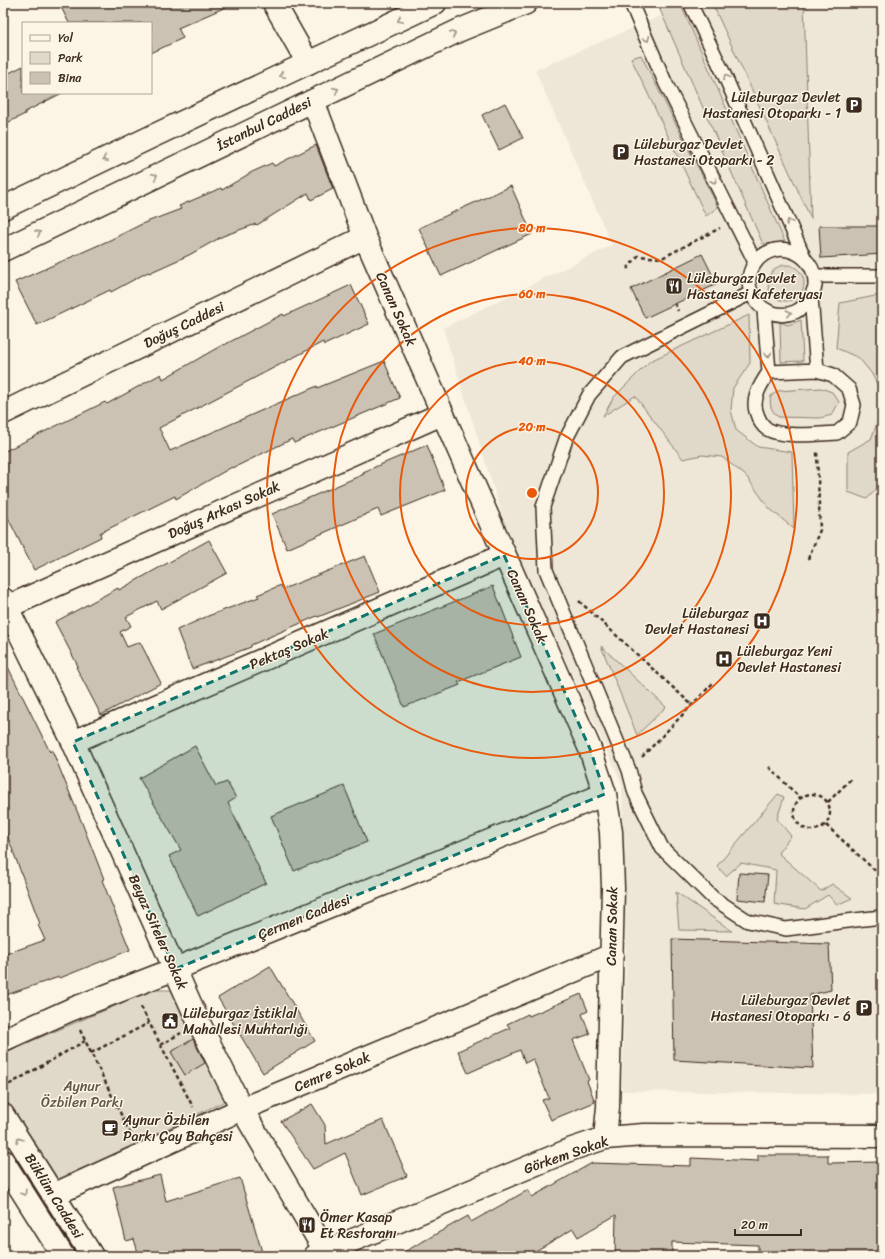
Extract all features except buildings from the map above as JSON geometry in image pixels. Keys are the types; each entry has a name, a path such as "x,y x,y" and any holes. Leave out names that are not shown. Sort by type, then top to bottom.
{"main road":[{"path":"274,3 308,62"},
{"path":"3,208 434,3"},
{"name":"İstanbul Caddesi","path":"3,250 460,30 526,3"},
{"name":"Canan Sokak","path":"312,101 365,237 590,749 605,794 610,832 613,881 608,1099 605,1138"},
{"name":"Doğuş Caddesi","path":"3,413 365,237"},
{"name":"Doğuş Arkası Sokak","path":"5,603 442,414"},
{"name":"Pektaş Sokak","path":"73,742 504,555"},
{"name":"Beyaz Siteler Sokak","path":"5,603 73,742 198,1023 242,1109 323,1254"},
{"name":"Çermen Caddesi","path":"3,1040 70,1010 605,794"},
{"name":"Cemre Sokak","path":"54,1195 242,1109 612,954"},
{"name":"Büklüm Caddesi","path":"3,1115 92,1256"},
{"name":"Görkem Sokak","path":"323,1254 572,1149 605,1138 644,1135 882,1136"},
{"name":"Büklüm Caddesi","path":"3,1161 63,1256"}],"lane":[{"path":"631,3 666,82 755,262"},
{"path":"690,3 727,79 804,258"},
{"path":"784,249 795,251 804,258 811,266 814,276 815,287 811,297 804,306 795,312 774,314 764,310 756,302 751,293 749,282 750,272 755,262 763,254 773,250 784,249"},
{"path":"814,276 882,276"},
{"path":"751,293 622,357 589,395 566,439 543,507 546,570 629,770 635,793 662,848 713,898 748,921 786,929 882,917"},
{"path":"811,297 817,370"},
{"path":"764,310 769,372 761,383 754,404 758,420 767,429 784,434 837,433 850,422 854,406 849,389 833,375 817,370 769,372"}],"path":[{"path":"627,269 638,256 662,258 734,220"},
{"path":"808,559 820,530 816,434"},
{"path":"575,597 692,705"},
{"path":"629,770 712,684"},
{"path":"769,767 800,798"},
{"path":"828,802 852,778"},
{"path":"811,794 818,795 823,797 828,802 831,814 826,825 816,831 804,829 799,826 795,820 794,808 800,798 811,794"},
{"path":"826,825 882,877"},
{"path":"130,986 203,1127"},
{"path":"70,1010 141,1155"},
{"path":"91,1053 149,1023"},
{"path":"3,1088 85,1041"}],"highlighted area":[{"path":"504,555 590,749 605,794 175,969 73,742"}],"shaded area":[{"name":"Lüleburgaz Yeni Devlet Hastanesi","path":"691,3 882,3 882,1094 622,1091 626,956 622,784 508,534 443,328 612,245 535,70"}],"green space":[{"path":"657,3 680,3 785,242 763,244"},
{"path":"719,3 804,3 811,219 713,5"},
{"path":"641,55 718,207 706,216 631,58"},
{"path":"790,265 799,270 803,276 803,290 799,296 790,301 782,301 773,296 769,290 768,279 773,270 779,266"},
{"path":"882,295 882,395 872,374 859,358 836,348 840,303"},
{"path":"749,315 750,363 733,388 731,410 736,430 758,447 792,452 794,529 769,508 746,476 722,457 702,455 683,459 635,396 603,416 614,397 650,361"},
{"path":"801,320 803,361 781,362 780,322 788,325"},
{"path":"821,388 832,392 839,402 832,415 820,418 778,417 771,407 771,396 778,391"},
{"path":"882,395 882,483 867,499 848,492 848,452 871,439 879,418"},
{"path":"601,646 666,707 637,735"},
{"path":"778,794 784,797 777,819 791,836 778,853 821,891 832,884 852,898 837,905 828,895 805,909 774,904 776,870 741,863 726,876 717,866"},
{"path":"676,892 732,931 679,930"},
{"name":"Aynur Özbilen Parkı","path":"153,990 172,990 225,1101 54,1183 3,1096 3,1053"}],"place":[{"name":"Lüleburgaz Devlet Hastanesi Otoparkı - 1","path":"854,105"},
{"name":"Lüleburgaz Devlet Hastanesi Otoparkı - 2","path":"621,152"},
{"name":"Lüleburgaz Devlet Hastanesi Kafeteryası","path":"674,286"},
{"name":"Lüleburgaz Devlet Hastanesi","path":"762,621"},
{"name":"Lüleburgaz Yeni Devlet Hastanesi","path":"724,659"},
{"name":"Lüleburgaz Devlet Hastanesi Otoparkı - 6","path":"864,1008"},
{"name":"Lüleburgaz İstiklal Mahallesi Muhtarlığı","path":"170,1021"},
{"name":"Aynur Özbilen Parkı Çay Bahçesi","path":"110,1128"},
{"name":"Ömer Kasap Et Restoranı","path":"307,1225"}]}
